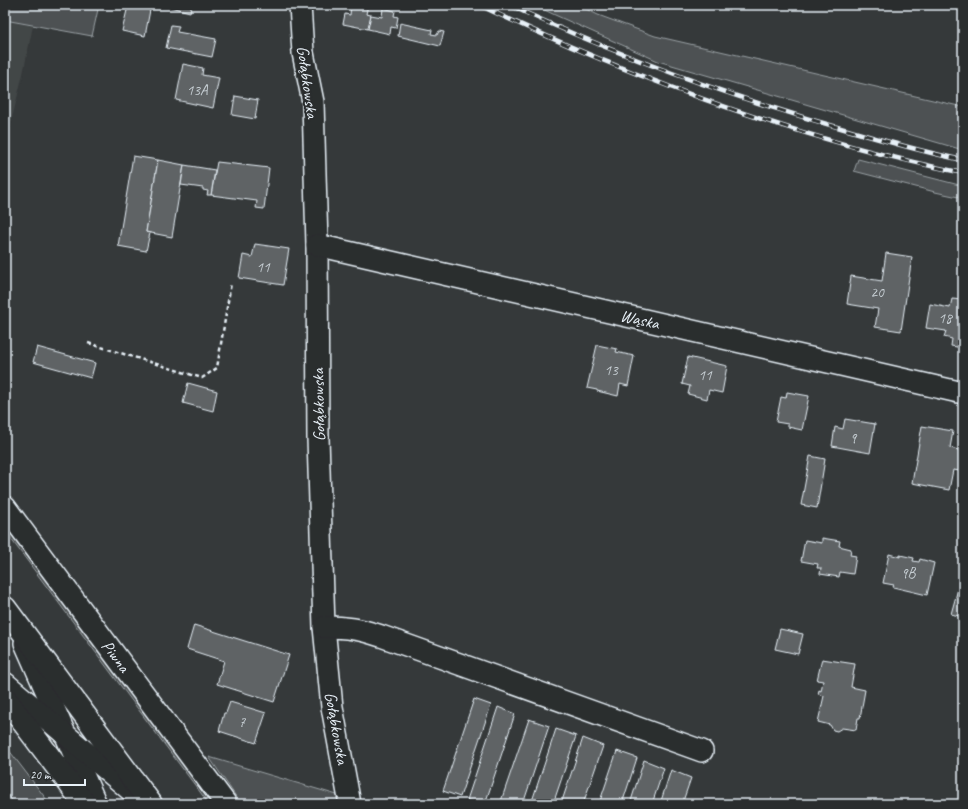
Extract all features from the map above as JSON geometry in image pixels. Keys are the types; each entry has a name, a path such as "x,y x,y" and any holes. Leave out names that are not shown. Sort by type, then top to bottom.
{"highway":[{"path":"11,616 151,804"},
{"path":"5,698 85,804"}],"street":[{"name":"Gołąbkowska","path":"300,5 303,53 313,102 317,245 318,423 324,627 332,707 350,804"},
{"name":"Wąska","path":"317,245 963,393"},
{"name":"Piwna","path":"5,507 226,804"},
{"path":"11,616 96,804"},
{"path":"324,627 360,629 702,751"},
{"path":"5,683 146,804"}],"path":[{"path":"88,343 202,378 216,368 231,283"}],"shaded area":[{"path":"5,5 99,5 92,36 5,20"},
{"path":"534,5 578,5 598,15 655,36 963,107 963,150 658,61"},
{"path":"5,20 33,26 5,147"},
{"path":"858,159 963,186 963,198 854,171"},
{"path":"5,521 217,804 209,804 5,531"},
{"path":"5,745 50,804 15,804 5,791"},
{"path":"209,757 337,795 339,804 241,804"}],"building":[{"path":"162,5 192,5 190,12"},
{"path":"351,5 368,5 366,14 371,15 368,29 343,24 345,14 350,15"},
{"path":"128,6 150,10 145,36 122,31"},
{"path":"383,8 395,11 394,16 398,17 396,28 391,27 390,34 368,29 371,15 382,17"},
{"path":"400,23 432,30 431,34 437,35 439,31 444,32 440,46 398,36"},
{"path":"171,25 179,26 177,32 216,39 212,57 166,48"},
{"path":"183,64 203,68 202,75 219,78 213,108 176,100"},
{"path":"235,96 258,100 255,119 232,115"},
{"path":"133,156 158,160 146,232 150,233 146,251 118,246"},
{"path":"158,160 184,165 172,237 146,232"},
{"path":"217,162 269,168 264,209 256,208 257,201 211,195"},
{"path":"184,165 215,170 211,195 207,195 208,191 203,190 203,188 181,185"},
{"path":"255,244 289,249 283,285 239,278 243,255 252,257"},
{"path":"886,253 912,257 901,331 875,327 878,309 847,304 851,276 882,281"},
{"path":"952,299 963,300 963,348 951,346 952,339 944,337 946,331 926,328 930,304 950,308"},
{"path":"597,345 617,349 616,352 634,356 628,386 620,384 618,396 587,388"},
{"path":"37,347 95,363 91,378 33,362"},
{"path":"688,357 727,366 722,393 709,390 707,399 688,394 690,386 682,384"},
{"path":"188,383 217,391 213,411 183,403"},
{"path":"787,392 809,396 802,430 788,427 788,424 776,422 781,397 786,398"},
{"path":"845,419 875,424 870,453 832,446 835,427 843,429"},
{"path":"922,426 953,431 950,448 963,451 960,471 953,470 949,490 912,483"},
{"path":"810,456 825,459 817,508 801,505"},
{"path":"822,538 840,541 839,546 851,549 850,555 856,556 853,574 840,572 839,577 820,574 821,568 817,568 818,564 801,561 805,540 822,543"},
{"path":"889,554 900,557 900,555 914,558 913,561 919,562 920,559 934,563 927,595 893,587 894,585 883,583"},
{"path":"961,578 963,578 963,617 951,614"},
{"path":"194,625 289,655 274,702 217,684 224,661 187,649"},
{"path":"780,629 803,634 798,654 775,649"},
{"path":"822,659 855,664 851,687 865,690 860,718 858,718 856,730 842,728 837,731 833,730 830,725 818,722 824,696 818,694 819,690 821,691 823,681 817,680"},
{"path":"474,699 491,705 460,797 443,791"},
{"path":"230,702 266,713 256,743 219,731 224,713 226,713"},
{"path":"498,707 515,714 485,804 479,804 467,800"},
{"path":"529,719 549,726 523,804 500,804"},
{"path":"556,729 576,736 553,804 531,804"},
{"path":"583,738 603,746 583,804 561,804"},
{"path":"617,751 637,758 622,804 599,804"},
{"path":"644,760 664,768 652,804 630,804"},
{"path":"671,770 691,778 682,804 660,804"}],"railway":[{"path":"479,5 596,57 716,104 839,143 963,173"},
{"path":"509,5 637,60 724,92 871,137 963,160"}]}
